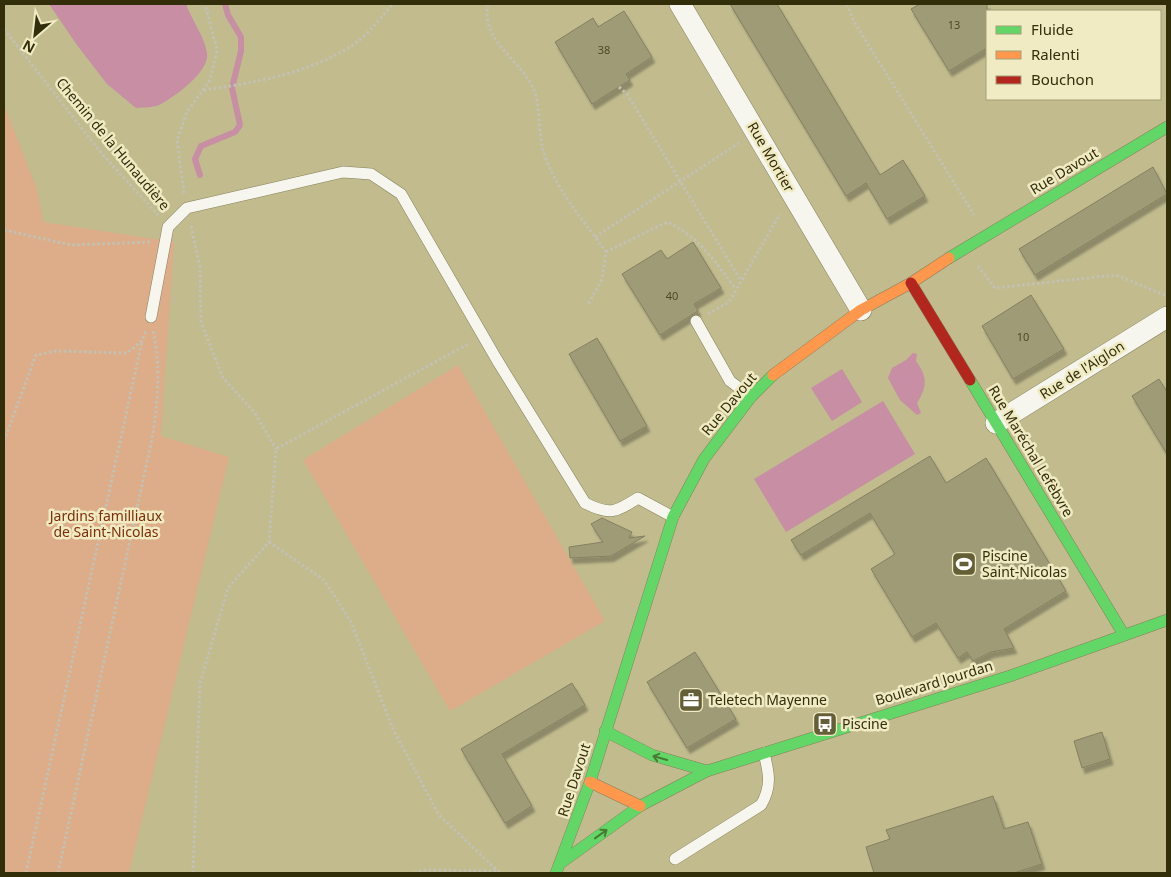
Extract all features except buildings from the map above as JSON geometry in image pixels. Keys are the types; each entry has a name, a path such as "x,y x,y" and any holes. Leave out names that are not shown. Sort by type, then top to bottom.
{"street":[{"name":"Rue Mortier","path":"680,4 861,310"},
{"name":"Rue Davout","path":"562,862 590,782 673,518 704,459 751,397 778,370 861,310 911,283 964,248 1167,127"},
{"name":"Rue Maréchal Lefèbvre","path":"911,283 1124,635"},
{"name":"Rue de l'Aiglon","path":"996,423 1167,317"},
{"name":"Boulevard Jourdan","path":"556,873 562,862 640,806 707,770 1010,676 1167,620"},
{"path":"605,730 652,755 707,770"},
{"path":"590,782 640,806"}],"lane":[{"path":"150,317 168,227 187,208 343,172 371,174 401,194 585,503 601,512 617,511 638,498 673,518"},
{"path":"696,322 730,381 751,397"},
{"path":"675,859 761,804 769,792 770,774 763,752"}],"path":[{"path":"193,873 200,683 228,588 269,542 276,449 255,413 223,378 201,322 200,267 187,208 176,140 187,112 210,80 216,50 206,4"},
{"path":"203,90 247,84 300,70 354,45 393,4"},
{"path":"488,4 487,11 492,35 530,81 538,102 539,128 545,156 563,192 606,252 602,279 588,305"},
{"path":"847,4 853,20 986,235"},
{"name":"Chemin de la Hunaudière","path":"4,29 102,154 168,227"},
{"path":"619,87 627,94 740,279"},
{"path":"595,237 756,132"},
{"path":"696,322 729,302 740,279 792,194"},
{"path":"606,252 667,222 684,230 704,247 735,288"},
{"path":"4,230 71,245 165,241"},
{"path":"964,248 995,288 1116,275 1167,296"},
{"path":"26,873 142,341 150,317"},
{"path":"58,873 159,400 158,350 150,317"},
{"path":"276,449 484,336"},
{"path":"4,441 36,355 56,351 127,353 142,341"},
{"path":"269,542 324,580 350,622 393,730 439,815 498,872"},
{"path":"414,873 426,870 498,872"}],"green space":[{"name":"Jardins familliaux de Saint-Nicolas","path":"4,105 37,189 43,222 174,242 161,436 229,457 129,873 4,873"},
{"path":"458,365 605,621 450,711 303,460"}],"shaded area":[{"path":"49,4 186,4 207,53 203,68 189,84 165,102 156,106 136,108 107,84"},
{"path":"913,353 917,354 916,361 925,381 923,391 917,403 921,413 917,415 900,400 888,378 892,368 906,360"},
{"path":"842,369 862,402 832,421 811,388"},
{"path":"883,401 915,454 786,532 754,479"}],"waterway":[{"path":"200,175 195,159 201,146 235,132 240,125 232,88 241,51 241,37 228,15 225,4"}],"traffic: fast":[{"path":"949,258 1167,127"},
{"path":"556,873 590,782 673,517 704,459 751,397 773,375"},
{"path":"970,380 1124,635"},
{"path":"562,862 640,806 707,771 1010,676 1167,620"},
{"path":"605,731 652,755 707,771"}],"traffic: slow":[{"path":"773,375 861,310 911,283 949,258"},
{"path":"590,782 640,806"}],"traffic: jam":[{"path":"911,283 970,380"}],"place":[{"name":"Piscine Saint-Nicolas","path":"964,564"},
{"name":"Teletech Mayenne","path":"691,700"},
{"name":"Piscine","path":"825,724"}]}
